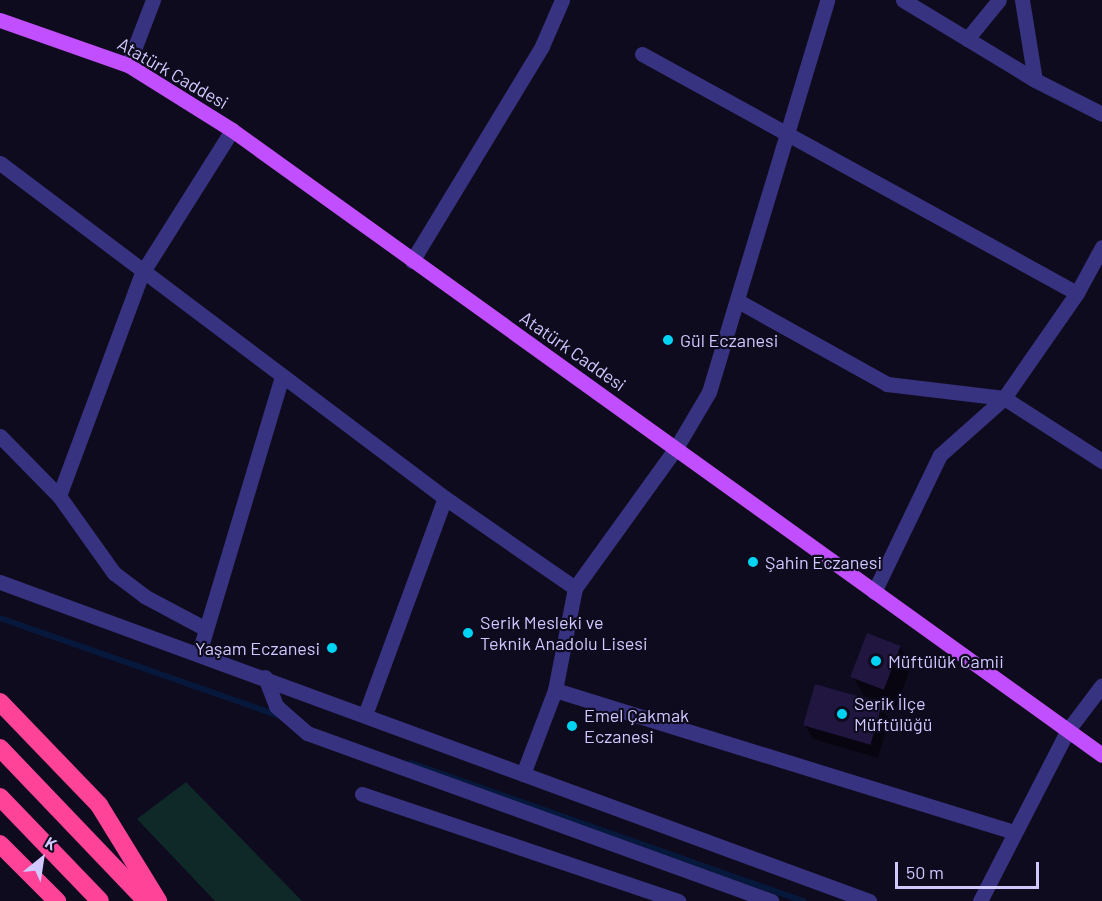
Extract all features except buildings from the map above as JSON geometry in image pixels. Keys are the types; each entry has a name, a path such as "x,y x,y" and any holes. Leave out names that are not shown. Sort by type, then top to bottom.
{"highway":[{"path":"0,702 99,805 158,901"},
{"path":"0,748 146,901"},
{"path":"0,796 100,901"},
{"path":"0,844 57,901"}],"main road":[{"name":"Atatürk Caddesi","path":"0,20 128,65 232,130 1102,755"}],"street":[{"path":"128,65 153,0"},
{"path":"412,261 542,46 562,0"},
{"path":"522,774 555,690 575,588 676,448 709,392 827,0"},
{"path":"903,0 1035,80 1102,114"},
{"path":"967,39 999,0"},
{"path":"1022,0 1035,80"},
{"path":"642,54 1077,293"},
{"path":"59,496 142,273 232,130"},
{"path":"1,167 445,498 575,588"},
{"path":"874,592 940,455 1004,398 1077,293 1102,247"},
{"path":"738,301 887,384 1004,398 1102,461"},
{"path":"199,653 282,376"},
{"path":"0,436 59,496 114,573 144,596 206,628"},
{"path":"365,715 445,498"},
{"path":"0,582 265,677 869,901"},
{"path":"265,677 280,711 307,733 772,901"},
{"path":"980,901 1013,832 1068,730 1102,685"},
{"path":"555,690 1013,832"},
{"path":"362,794 678,901"}],"green space":[{"path":"186,782 302,901 215,901 137,819"}],"waterway":[{"path":"0,618 280,716"},
{"path":"411,763 803,901"}],"place":[{"name":"Gül Eczanesi","path":"668,340"},
{"name":"Şahin Eczanesi","path":"753,562"},
{"name":"Serik Mesleki ve Teknik Anadolu Lisesi","path":"468,633"},
{"name":"Yaşam Eczanesi","path":"332,648"},
{"name":"Müftülük Camii","path":"876,661"},
{"name":"Serik İlçe Müftülüğü","path":"842,714"},
{"name":"Emel Çakmak Eczanesi","path":"572,726"}]}
